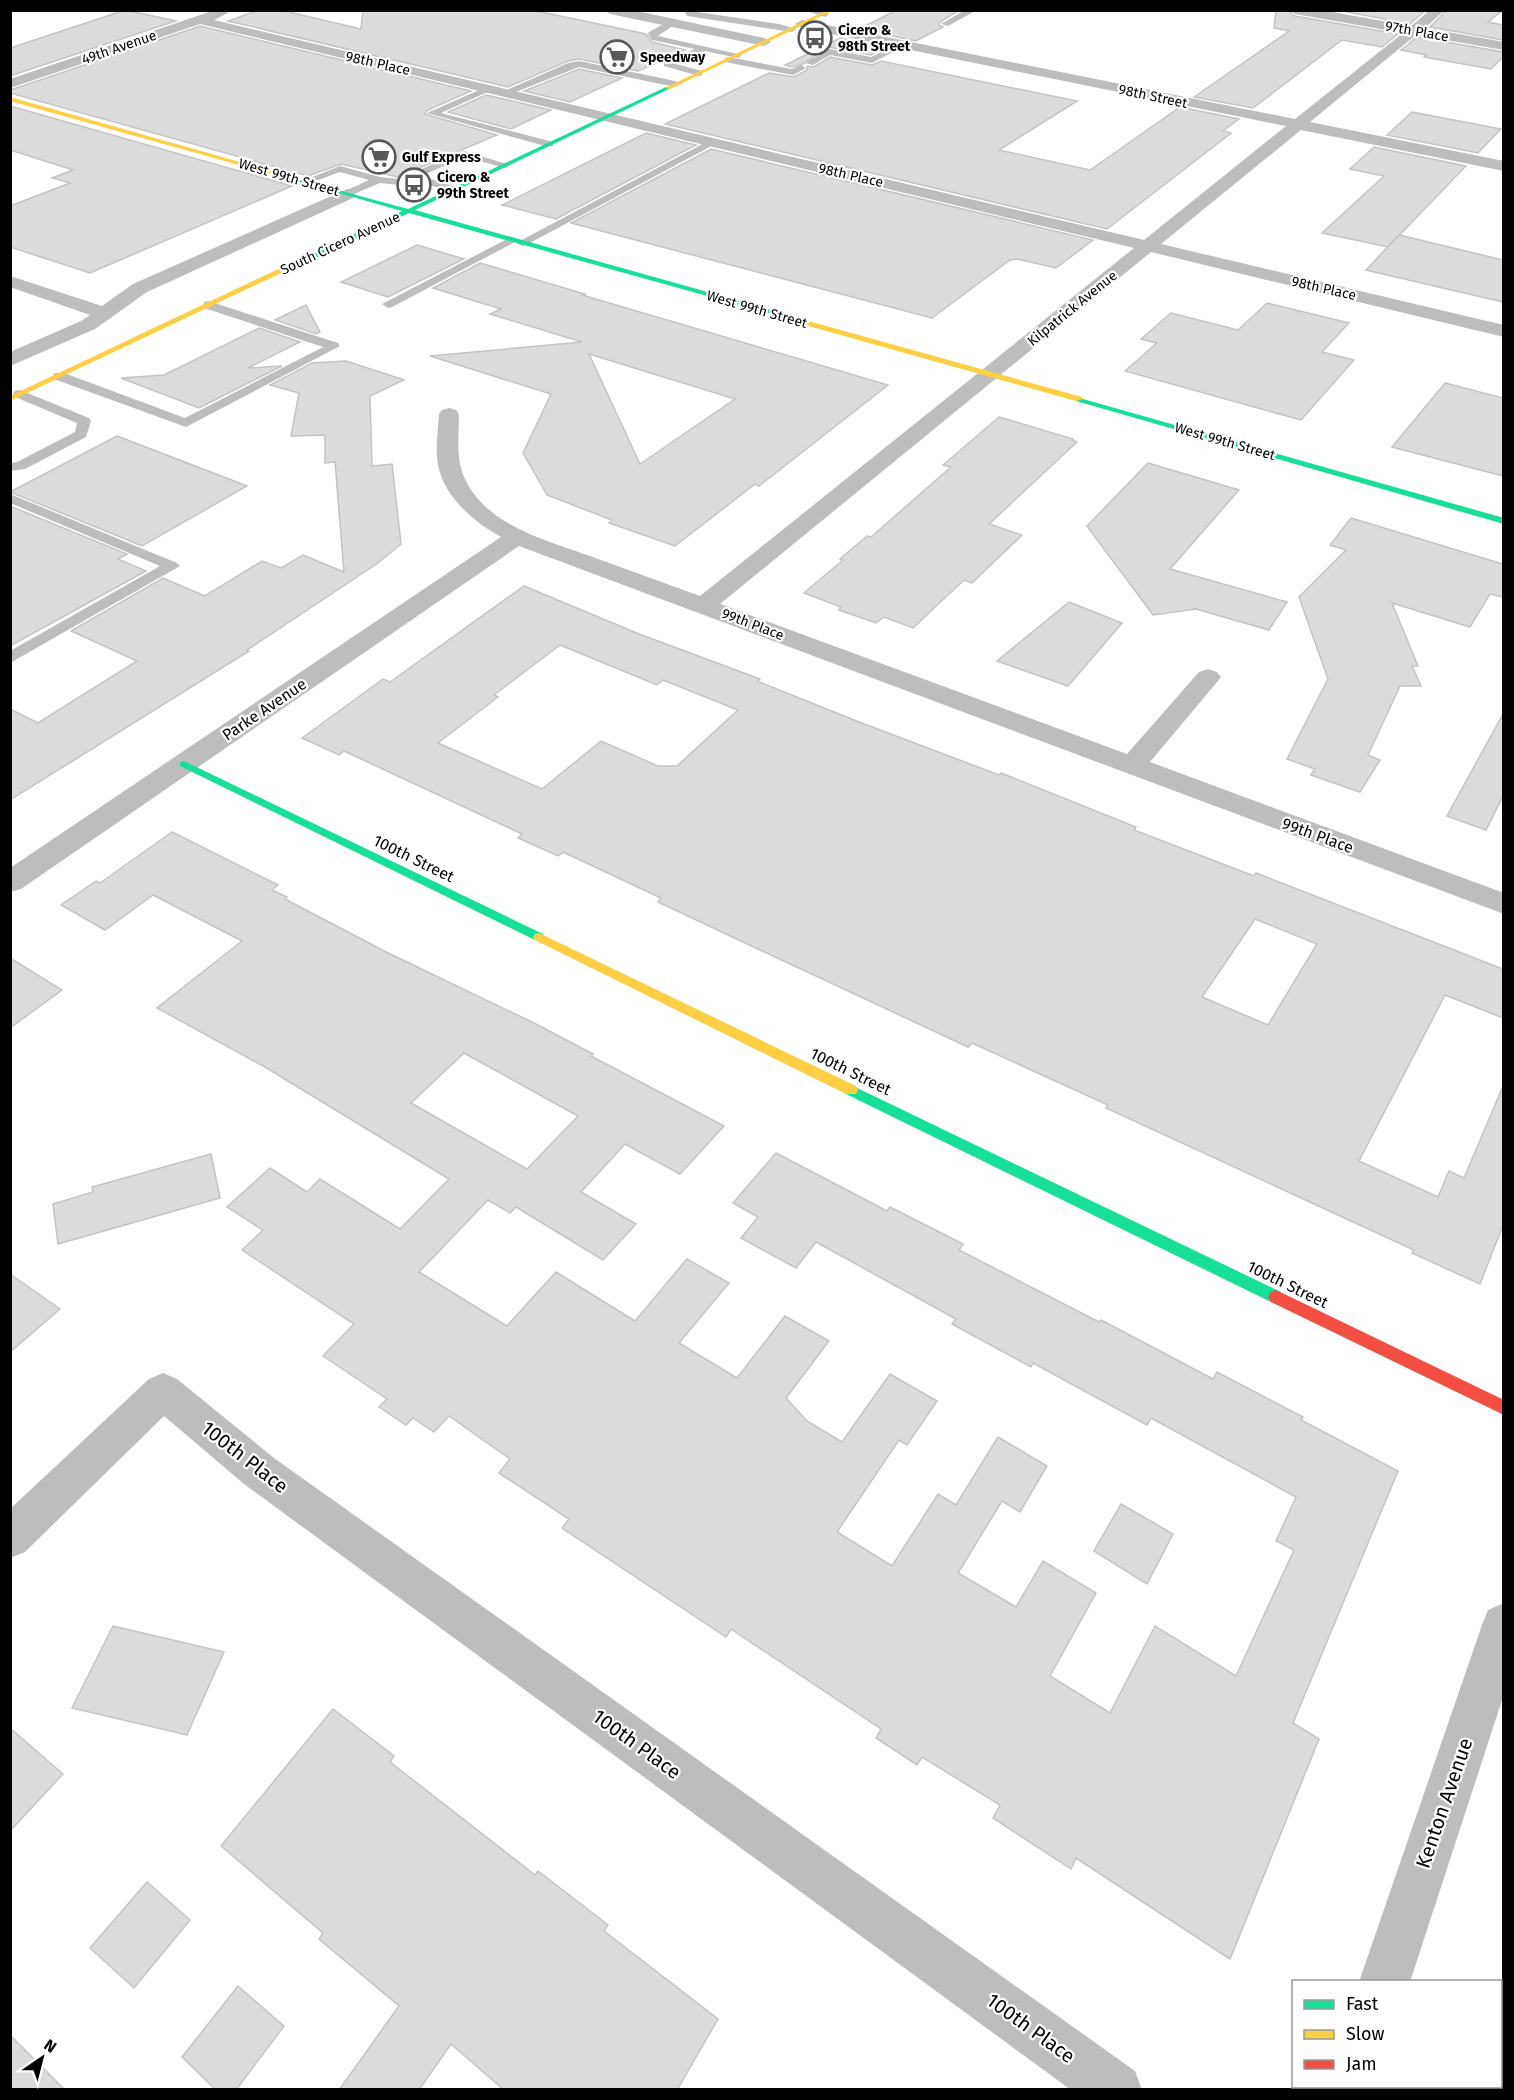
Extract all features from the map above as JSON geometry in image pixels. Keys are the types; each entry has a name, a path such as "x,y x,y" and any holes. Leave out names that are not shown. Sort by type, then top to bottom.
{"street":[{"name":"49th Avenue","path":"10,84 228,10"},
{"path":"610,10 764,42"},
{"name":"97th Place","path":"1295,10 1503,46"},
{"name":"Kilpatrick Avenue","path":"704,605 1439,10"},
{"name":"South Cicero Avenue","path":"15,397 733,57 801,21 828,12"},
{"name":"98th Place","path":"199,20 1503,331"},
{"name":"98th Street","path":"801,21 855,39 902,45 1503,166"},
{"name":"West 99th Street","path":"10,99 990,374 1503,521"},
{"path":"10,360 88,325 103,312 140,288 347,194"},
{"path":"10,281 103,312"},
{"name":"99th Place","path":"449,414 449,468 468,502 494,525 517,537 1503,904"},
{"name":"Parke Avenue","path":"10,882 517,537"},
{"path":"1132,766 1208,677"},
{"name":"100th Street","path":"184,764 1503,1408"},
{"name":"100th Place","path":"10,1538 163,1391 259,1471 1116,2090"},
{"name":"Kenton Avenue","path":"1385,1980 1503,1625"}],"lane":[{"path":"689,10 687,12 690,14 735,22 801,21"},
{"path":"945,24 973,10"},
{"path":"683,43 735,22"},
{"path":"671,23 652,34 655,38 704,48 793,72 840,47"},
{"path":"829,52 872,60 902,45"},
{"path":"699,73 667,64 704,48"},
{"path":"783,70 804,60 809,63"},
{"path":"505,93 571,65 579,64 675,84"},
{"path":"489,89 432,113 549,144"},
{"path":"388,304 714,142"},
{"path":"305,182 340,169 379,180 399,182 464,154 505,165"},
{"path":"412,177 453,189"},
{"path":"347,194 379,180"},
{"path":"59,376 186,423 334,346 208,305"},
{"path":"10,467 20,466 81,434 84,421 15,397"},
{"path":"10,498 172,566 10,658"}],"building":[{"path":"125,10 176,21 10,76 10,48"},
{"path":"259,10 280,10 361,29 363,10 532,10 646,34 652,42 685,50 638,71 579,59 568,61 508,87 228,21"},
{"path":"897,10 960,10 940,22 939,25 943,27 916,41 859,29"},
{"path":"1276,10 1287,10 1295,16 1398,34 1382,47 1342,40 1253,108 1194,97 1289,31 1274,28"},
{"path":"1337,10 1426,10 1410,24"},
{"path":"1447,10 1503,10 1488,22 1503,25 1503,40 1430,27"},
{"path":"200,26 471,91 426,111 425,114 497,135 398,177 341,164 308,176 10,93 10,90"},
{"path":"1417,37 1503,52 1503,57 1491,69 1424,57 1426,55 1401,50"},
{"path":"840,38 886,47 871,55 828,47 803,64 792,67 785,65"},
{"path":"830,57 872,65 881,61 1077,101 999,150 1090,170 1180,107 1239,119 1223,131 1231,133 1107,229 665,124 769,73 794,77 807,70 807,66 814,67"},
{"path":"579,69 622,78 570,102 524,91"},
{"path":"486,95 551,110 511,129 448,112"},
{"path":"10,106 292,186 90,273 10,247 10,206 70,183 52,178 73,170 10,150"},
{"path":"1412,112 1501,129 1478,153 1387,135"},
{"path":"646,133 696,145 556,219 502,205"},
{"path":"1374,147 1466,166 1388,247 1322,233 1384,176 1350,169"},
{"path":"711,149 1093,240 1056,268 1017,259 1010,260 932,318 571,223"},
{"path":"1399,235 1503,260 1503,302 1366,270"},
{"path":"417,245 464,259 388,297 341,282"},
{"path":"480,263 888,385 759,486 755,484 675,546 609,523 612,520 547,495 523,453 551,394 430,356 582,342 490,314 501,309 433,288","holes":["589,354 735,399 640,464"]},
{"path":"1267,303 1349,323 1322,352 1354,360 1301,420 1125,371 1157,343 1141,339 1171,313 1238,330"},
{"path":"306,305 320,332 316,334 275,320"},
{"path":"259,328 300,342 248,368 282,366 199,408 121,378 164,375"},
{"path":"346,361 404,380 370,396 372,466 392,464 401,544 378,563 247,650 249,651 10,800 10,709 38,723 137,661 71,631 163,578 205,596 262,561 281,568 303,555 344,572 335,462 325,463 325,435 291,436 299,393 270,385 312,363"},
{"path":"1445,383 1503,398 1503,476 1392,447"},
{"path":"999,417 1077,442 989,524 1022,535 972,583 964,580 913,628 884,617 876,623 839,610 841,607 804,593 843,560 840,559 867,536 871,537 951,467 943,465"},
{"path":"117,436 247,486 142,546 10,492"},
{"path":"1148,463 1239,490 1170,569 1287,602 1269,630 1196,609 1153,615 1087,526"},
{"path":"10,506 127,554 118,559 146,571 10,646"},
{"path":"1351,518 1503,564 1503,597 1490,594 1470,627 1392,603 1418,666 1412,666 1421,686 1400,686 1368,755 1380,760 1360,792 1311,775 1315,769 1287,759 1328,679 1299,597 1346,550 1330,545"},
{"path":"524,586 639,634 760,679 757,681 859,722 999,775 1001,773 1136,827 1134,830 1254,876 1256,873 1503,969 1503,1018 1445,995 1359,1161 1438,1197 1449,1171 1464,1178 1503,1086 1503,1225 1480,1284 1412,1253 1414,1250 1106,1108 1108,1105 972,1043 968,1047 658,902 661,898 563,852 558,856 518,838 522,834 344,751 339,755 302,738 383,679 390,682","holes":["560,645 657,685 663,680 738,710 677,766 658,766 601,741 542,789 438,743 498,697 494,695","1255,919 1317,944 1268,1025 1202,997"]},
{"path":"1069,602 1122,623 1068,686 997,661"},
{"path":"1503,714 1503,796 1486,830 1447,816"},
{"path":"172,832 278,885 272,890 287,897 285,899 386,952 534,1023 593,1054 591,1056 724,1126 680,1174 625,1144 581,1192 636,1224 603,1260 516,1207 510,1213 488,1200 419,1272 507,1326 556,1272 635,1321 687,1259 729,1283 679,1343 737,1378 785,1316 829,1341 786,1398 807,1421 842,1442 890,1374 937,1401 907,1445 899,1440 837,1532 892,1566 938,1494 956,1505 998,1437 1047,1466 1020,1512 1002,1501 958,1573 1016,1607 1043,1561 1096,1593 1050,1676 1110,1713 1155,1626 1236,1676 1294,1550 1276,1541 1296,1497 1151,1418 1147,1425 1033,1363 1031,1367 952,1324 956,1319 816,1242 796,1268 741,1238 758,1217 733,1203 776,1153 887,1211 890,1207 963,1244 959,1250 1099,1322 1101,1320 1213,1379 1217,1372 1303,1417 1301,1420 1398,1471 1293,1723 1319,1739 1230,1959 1076,1858 1071,1869 993,1818 1000,1805 922,1757 917,1765 876,1738 881,1729 731,1629 726,1637 562,1528 569,1519 499,1473 510,1459 449,1416 434,1432 413,1418 406,1425 379,1407 387,1399 323,1356 354,1324 242,1250 263,1230 227,1207 270,1168 307,1192 320,1179 400,1229 449,1179 265,1067 157,1008 242,941 153,895 105,930 61,905 96,881 100,883","holes":["464,1053 578,1116 527,1169 411,1103"]},
{"path":"10,958 62,990 10,1028"},
{"path":"211,1154 220,1198 58,1244 53,1204 93,1192 92,1187"},
{"path":"10,1274 60,1309 10,1352"},
{"path":"1121,1504 1173,1534 1147,1584 1094,1551"},
{"path":"113,1626 224,1652 187,1735 72,1708"},
{"path":"333,1709 394,1756 390,1762 535,1875 538,1871 608,1925 604,1931 718,2019 677,2090 504,2090 451,2044 419,2090 339,2090 399,2006 319,1939 323,1933 221,1846"},
{"path":"10,1728 63,1774 10,1831"},
{"path":"147,1882 190,1920 134,1988 90,1948"},
{"path":"238,1986 284,2026 236,2090 216,2090 182,2057"},
{"path":"10,2035 65,2090 10,2090"}],"traffic: fast":[{"path":"311,257 668,88"},
{"path":"295,179 783,316"},
{"path":"1079,399 1504,521"},
{"path":"184,764 539,937"},
{"path":"851,1090 1276,1297"}],"traffic: slow":[{"path":"668,88 832,10"},
{"path":"10,99 295,179"},
{"path":"10,399 311,257"},
{"path":"783,316 1079,399"},
{"path":"539,937 851,1090"}],"traffic: jam":[{"path":"1276,1297 1504,1408"}],"place":[{"name":"Cicero & 98th Street","path":"815,38"},
{"name":"Speedway","path":"617,57"},
{"name":"Gulf Express","path":"379,157"},
{"name":"Cicero & 99th Street","path":"414,185"}]}
